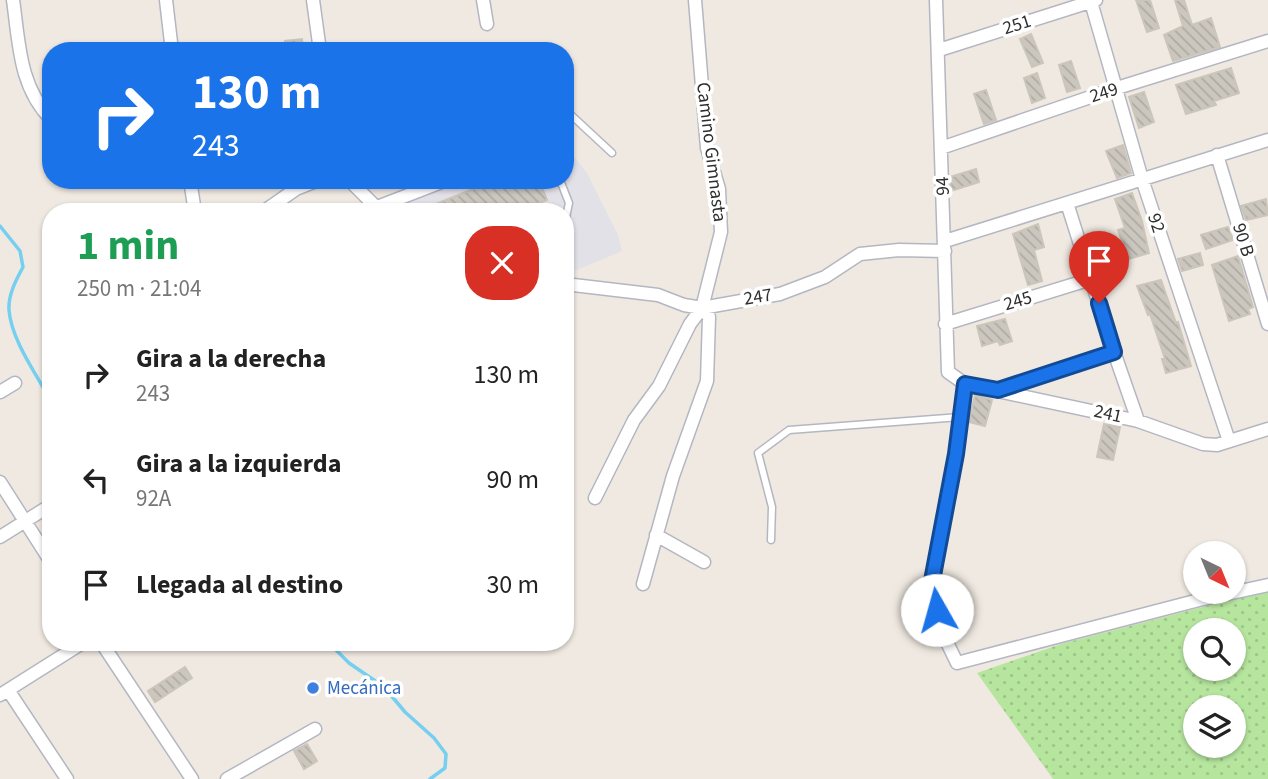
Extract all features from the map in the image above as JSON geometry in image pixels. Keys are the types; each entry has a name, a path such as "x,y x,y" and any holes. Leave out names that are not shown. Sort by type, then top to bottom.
{"street":[{"path":"13,0 22,68 31,93 42,110"},
{"path":"166,0 171,42"},
{"path":"313,0 319,42"},
{"path":"483,0 487,24"},
{"name":"Camino Gimnasta","path":"643,583 673,476 707,382 709,317 702,308 721,232 719,189 707,148 695,0"},
{"name":"94","path":"936,0 948,372"},
{"name":"251","path":"939,50 1093,1"},
{"name":"92","path":"1093,1 1142,179 1229,441"},
{"name":"249","path":"941,148 1117,88 1268,41"},
{"name":"247","path":"574,285 658,295 684,305 702,308 780,293 825,277 860,254 945,246 1068,203 1268,140"},
{"name":"90 B","path":"1217,155 1268,324"},
{"path":"277,203 296,189"},
{"path":"358,189 373,203"},
{"path":"393,203 426,189"},
{"path":"1068,203 1138,421"},
{"name":"245","path":"945,324 1091,279"},
{"path":"595,498 634,420 659,386 690,324 702,308"},
{"path":"998,390 1114,352"},
{"name":"241","path":"948,372 965,384 1138,421 1203,444 1217,445 1268,429"},
{"path":"0,392 15,383"},
{"path":"965,384 956,454 931,586 943,634 957,663 1199,600 1268,585"},
{"path":"0,482 42,548"},
{"path":"0,537 42,511"},
{"path":"656,535 704,562"},
{"path":"66,779 4,692 70,651"},
{"path":"108,651 192,779"},
{"path":"227,779 315,729"}],"lane":[{"path":"574,118 612,153"},
{"path":"771,540 772,507 758,453 789,429 960,417"}],"shaded area":[{"path":"574,156 587,173 618,235 622,251 574,271 574,203 404,203 440,189 574,189"}],"green space":[{"path":"1268,590 1268,779 1053,779 977,673 1061,644 1214,604 1246,604 1246,596"}],"building":[{"path":"1136,0 1150,0 1159,28 1147,32"},
{"path":"1175,0 1184,0 1192,25 1211,18 1220,47 1173,61 1164,35 1183,26"},
{"path":"1031,34 1043,63 1032,67 1020,39"},
{"path":"302,39 302,42 285,42"},
{"path":"1071,61 1080,88 1067,92 1059,65"},
{"path":"1231,68 1239,93 1214,101 1216,105 1186,114 1176,85"},
{"path":"1037,73 1045,98 1032,103 1024,78"},
{"path":"986,90 996,120 984,124 974,94"},
{"path":"1144,92 1154,122 1139,128 1129,97"},
{"path":"1123,145 1131,173 1117,178 1106,151"},
{"path":"976,169 979,182 951,191 950,177"},
{"path":"473,189 543,189 547,200 539,203 438,203"},
{"path":"1132,193 1149,253 1098,268 1095,256 1124,247 1118,230 1125,228 1115,199"},
{"path":"1266,199 1268,215 1246,220 1241,206"},
{"path":"1038,224 1044,247 1034,250 1042,281 1028,285 1013,234"},
{"path":"1228,227 1233,240 1206,249 1201,235"},
{"path":"1200,253 1203,265 1182,271 1178,259"},
{"path":"1238,256 1253,307 1248,309 1250,314 1229,321 1212,265"},
{"path":"1161,280 1176,323 1178,322 1191,366 1166,373 1162,359 1165,359 1150,314 1148,315 1137,286"},
{"path":"1005,319 1012,341 1000,345 998,341 982,346 977,326"},
{"path":"975,395 992,400 985,426 969,422"},
{"path":"1104,424 1120,427 1113,460 1097,457"},
{"path":"185,667 192,678 155,702 148,691"},
{"path":"307,744 317,761 304,769 294,751"}],"waterway":[{"path":"0,226 20,251 23,267 10,299 13,330 42,385"},
{"path":"337,651 349,663 384,687 446,754 445,768 430,779"}],"place":[{"name":"Mecánica","path":"313,688"}],"route":[{"path":"937,610 931,586 956,454 965,384 998,390 1114,352 1099,303"}]}
